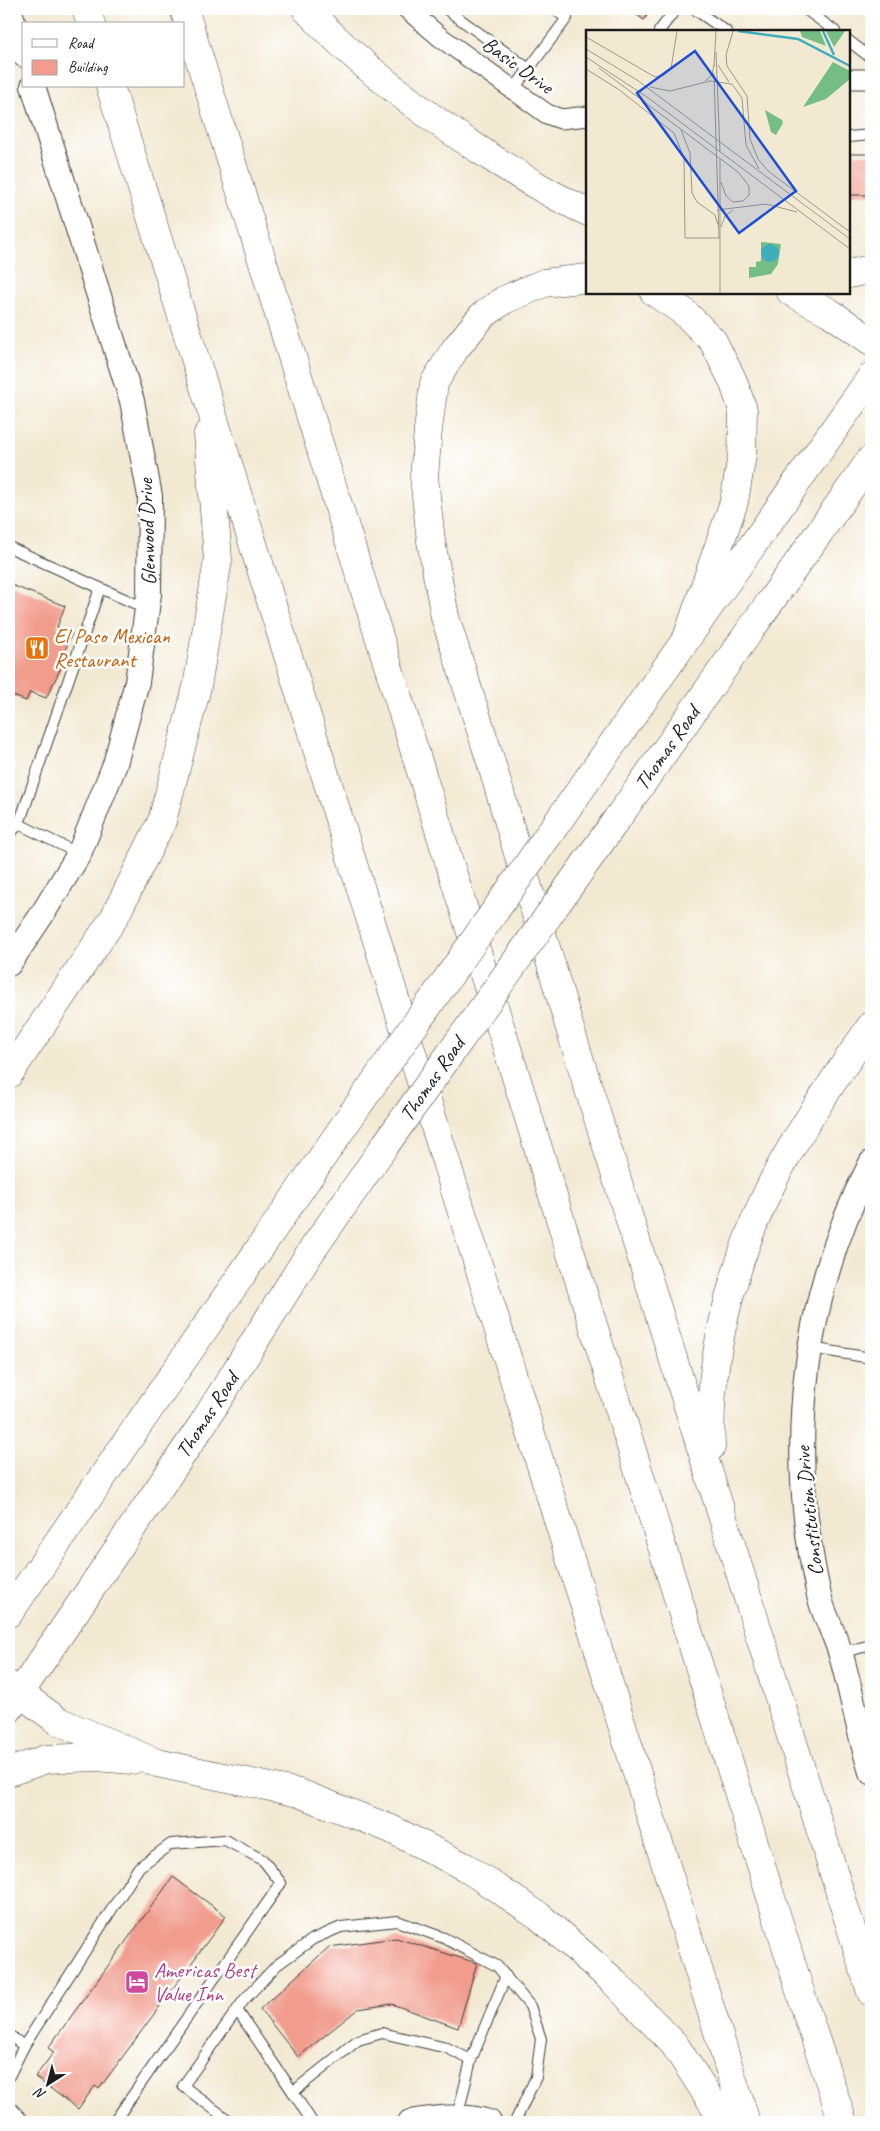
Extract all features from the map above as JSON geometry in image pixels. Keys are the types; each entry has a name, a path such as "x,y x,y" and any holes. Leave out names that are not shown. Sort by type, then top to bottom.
{"main road":[{"path":"86,9 90,22"},
{"path":"184,9 807,2014 843,2122"},
{"path":"306,9 351,55 449,131 520,176 586,211"},
{"path":"111,88 746,2122"},
{"path":"850,274 871,269"},
{"path":"586,278 544,283 504,300 482,316 455,349 434,384 427,440 425,486 431,540 445,618 490,759 571,1032 871,1992"},
{"path":"657,294 684,312 713,341 734,381 743,410 742,455 734,502 687,638"},
{"path":"796,294 829,312 871,341"},
{"path":"9,1613 352,1114 871,377"},
{"path":"9,1074 114,918 162,821 197,686 218,560 204,385"},
{"name":"Thomas Road","path":"12,1696 202,1425 308,1256 871,459"},
{"path":"719,1505 711,1448 709,1414 722,1324 738,1272 762,1206 789,1151 828,1087 871,1026"},
{"path":"12,1696 58,1721 156,1762"},
{"path":"9,1772 46,1760 97,1757 156,1762 300,1793 391,1829 465,1867 539,1916 612,1979 674,2044 725,2122"}],"street":[{"path":"9,9 22,49"},
{"name":"Basic Drive","path":"407,9 440,37 547,114 561,119 586,116"},
{"path":"850,79 871,79"},
{"name":"Glenwood Drive","path":"9,964 44,913 79,854 115,764 137,682 149,594 150,496 132,401 35,88"},
{"name":"Constitution Drive","path":"871,1163 857,1190 836,1242 821,1294 810,1348 802,1422 802,1490 808,1540 818,1593 840,1653 871,1772"},
{"path":"423,2121 478,2118 488,2122"}],"lane":[{"path":"446,9 529,69"},
{"path":"513,90 566,18 554,9"},
{"path":"660,30 676,9"},
{"path":"694,9 725,30"},
{"path":"805,9 835,30"},
{"path":"850,42 871,58"},
{"path":"850,137 871,135"},
{"path":"9,547 147,610"},
{"path":"9,835 19,824 100,588"},
{"path":"19,824 79,854"},
{"path":"810,1348 871,1358"},
{"path":"840,1653 871,1645"},
{"path":"9,2076 24,2046 140,1867 171,1844 225,1840 263,1860 281,1883 114,2122"},
{"path":"231,2122 184,2086 244,2000 277,1965 313,1939 341,1927 397,1921 444,1938 497,1966 530,2006 541,2039 536,2077 515,2122"},
{"path":"457,2119 471,2060 506,1976"},
{"path":"237,2010 312,2122"},
{"path":"293,2092 358,2040 382,2033 447,2048 471,2060"},
{"path":"9,2034 24,2046"},
{"path":"9,2105 25,2122"}],"building":[{"path":"629,9 652,9 644,20"},
{"path":"850,154 871,154 871,195 850,195"},
{"name":"El Paso Mexican Restaurant","path":"9,584 65,606 57,627 72,633 60,663 63,664 46,698 30,692 26,701 9,694"},
{"name":"Americas Best Value Inn","path":"173,1877 226,1916 99,2089 95,2086 78,2109 35,2077 54,2052 48,2048"},
{"path":"396,1938 477,1963 458,2028 392,2004 358,2009 298,2057 260,2009 329,1947"}],"place":[{"name":"El Paso Mexican Restaurant","path":"37,648"},
{"name":"Americas Best Value Inn","path":"137,1982"}]}
